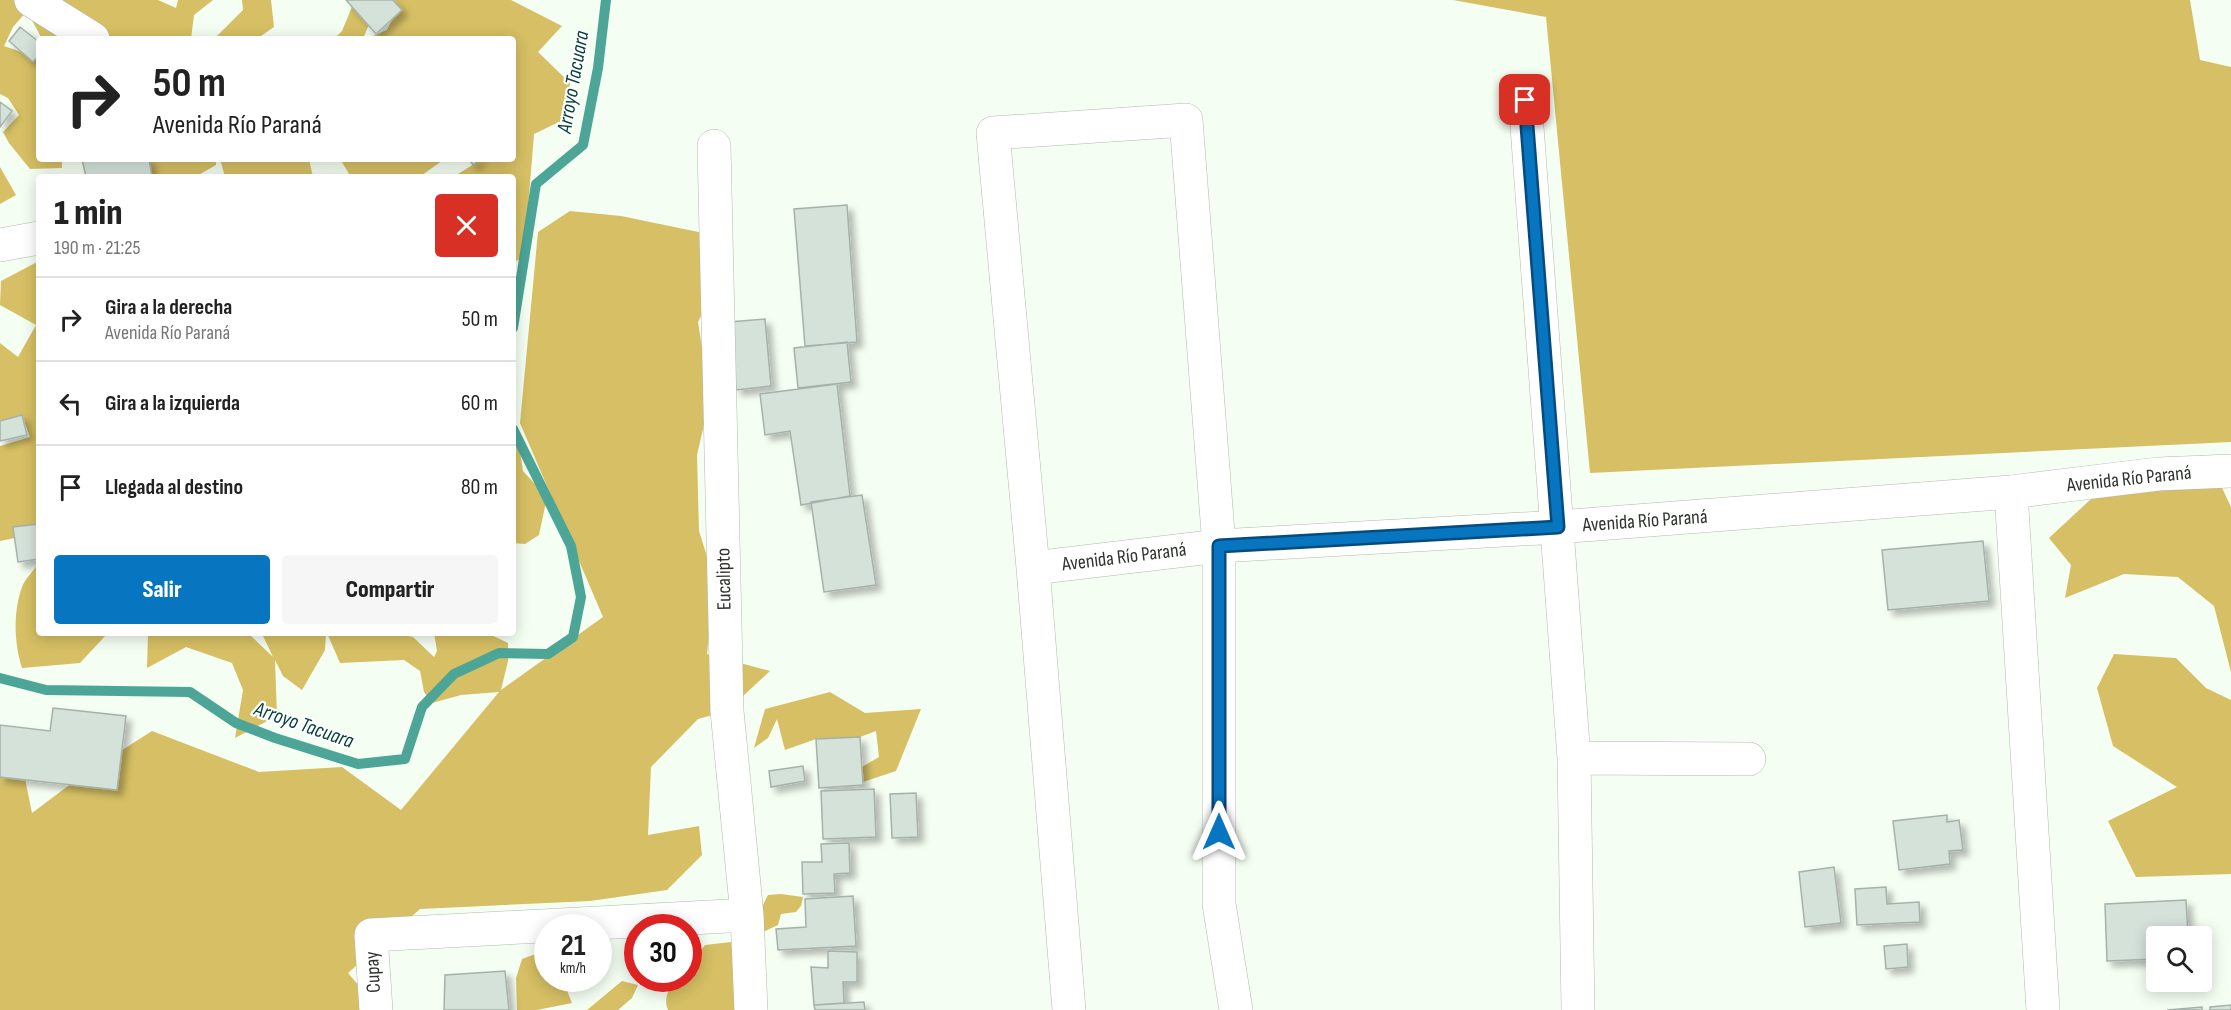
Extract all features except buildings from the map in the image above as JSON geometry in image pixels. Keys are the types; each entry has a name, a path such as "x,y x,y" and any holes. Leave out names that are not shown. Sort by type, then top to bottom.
{"street":[{"path":"31,0 88,36"},
{"path":"1525,100 1574,758 1578,1010"},
{"path":"1034,568 993,133 1186,120 1219,546 1219,904 1236,1010"},
{"name":"Eucalipto","path":"714,146 727,711 747,915 751,1010"},
{"path":"0,245 36,241"},
{"name":"Avenida Río Paraná","path":"1069,1010 1034,568 1219,546 1558,527 2011,492 2158,474 2231,471"},
{"path":"2011,492 2043,1010"},
{"path":"1574,758 1749,759"},
{"name":"Cupay","path":"376,1010 371,935 747,915"}],"shaded area":[{"path":"0,0 158,0 176,8 178,0 213,0 194,15 191,36 40,36 27,11 13,27 4,46 36,57 36,162 62,162 62,168 30,169 3,132 19,115 8,98 0,94"},
{"path":"242,0 271,0 274,27 261,36 217,36 243,10"},
{"path":"386,0 511,0 562,26 538,52 570,83 565,119 534,134 524,258 516,261 516,174 458,174 477,162 516,162 516,36 373,36 387,30 395,14"},
{"path":"1453,0 2190,0 2200,60 2231,67 2231,442 1590,473 1546,17"},
{"path":"354,2 374,12 364,36 337,36 342,31"},
{"path":"150,162 216,162 216,165 200,174 152,174"},
{"path":"221,162 310,162 312,174 224,174"},
{"path":"342,162 441,162 423,174 349,174"},
{"path":"0,167 16,195 0,204"},
{"path":"570,211 621,216 713,235 721,276 698,322 710,399 697,455 699,531 714,579 707,654 770,671 727,711 698,719 651,767 648,835 699,826 702,855 667,890 590,901 420,909 348,973 380,1010 0,1010 0,726 17,739 32,813 80,777 152,731 259,772 342,767 401,810 499,692 461,695 432,703 424,692 420,671 404,660 340,663 328,636 408,636 413,637 434,657 437,651 434,636 493,636 508,643 508,661 501,690 603,617 520,423 538,232"},
{"path":"36,263 36,325 0,305 1,281"},
{"path":"36,325 36,534 0,541 0,446 30,437 22,415 0,421 0,343 18,357"},
{"path":"516,426 523,471 547,497 539,535 525,544 516,543"},
{"path":"2216,475 2231,507 2231,672 2214,606 2178,577 2124,574 2065,598 2071,565 2049,538 2091,499"},
{"path":"36,567 36,636 105,636 80,663 22,668 17,648 16,617 19,597 27,578"},
{"path":"148,636 251,636 273,657 263,636 326,636 325,650 302,690 283,676 275,660 277,716 235,738 243,690 232,663 186,647 147,668"},
{"path":"2114,654 2176,658 2206,688 2231,700 2231,874 2136,877 2108,821 2177,787 2113,746 2097,688"},
{"path":"830,692 865,713 921,709 896,771 863,782 850,774 879,757 876,731 860,737 816,739 785,750 777,719 768,738 754,748 765,709"},
{"path":"768,895 803,897 801,906 796,912 781,914 778,925 763,932 761,913 765,900"},
{"path":"731,942 740,1010 668,1010 668,992 702,992 702,949 705,945"},
{"path":"534,955 534,992 568,992 572,1003 537,1010 517,1010 516,978 522,959"},
{"path":"622,981 624,982 624,992 635,992 632,998 618,1010 587,1010 609,992 612,992 612,989"}],"waterway":[{"name":"Arroyo Tacuara","path":"516,309 536,184 583,145 598,68 606,0"},
{"name":"Arroyo Tacuara","path":"0,678 46,690 190,692 236,723 358,764 405,759 422,707 454,674 499,653 548,654 573,637 581,597 571,546 516,435"}],"route":[{"path":"1219,832 1219,546 1558,527 1525,100"}]}
